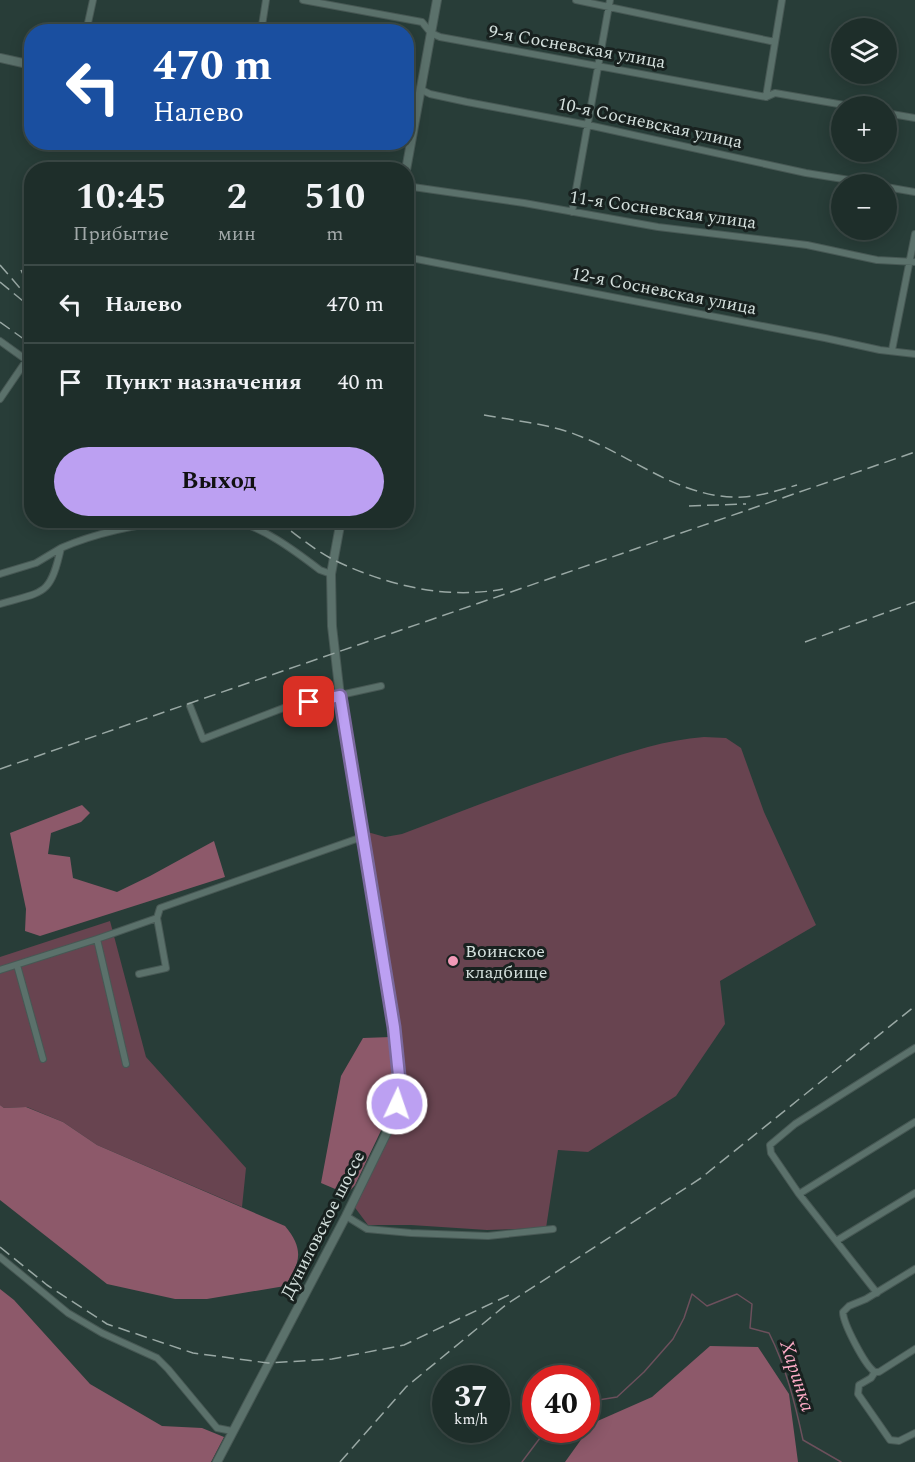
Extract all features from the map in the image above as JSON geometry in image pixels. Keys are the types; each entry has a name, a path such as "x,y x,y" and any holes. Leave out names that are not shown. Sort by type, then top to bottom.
{"street":[{"path":"88,24 93,0"},
{"path":"262,24 266,0"},
{"name":"9-я Сосневская улица","path":"303,0 422,22 431,33 440,37 766,97 775,93 831,103"},
{"path":"414,115 437,0"},
{"path":"576,0 609,3 775,42"},
{"path":"766,97 782,0"},
{"path":"572,212 609,3"},
{"path":"0,58 24,62"},
{"name":"10-я Сосневская улица","path":"420,89 430,94 458,100 588,124 831,177"},
{"path":"897,115 915,118"},
{"name":"11-я Сосневская улица","path":"414,187 658,226 807,245 877,260 913,262"},
{"path":"897,189 915,192"},
{"path":"892,350 913,262 915,234"},
{"name":"12-я Сосневская улица","path":"414,259 880,350 915,354"},
{"path":"0,341 24,358"},
{"path":"0,399 24,368"},
{"path":"0,574 36,563 82,539 132,528"},
{"path":"257,528 320,570 331,574"},
{"name":"Дуниловское шоссе","path":"217,1462 346,1216 393,1120 399,1090 392,1016 340,696 332,626 331,574 340,528"},
{"path":"0,604 38,593 49,586 61,548"},
{"path":"190,706 203,739 286,707 381,686"},
{"path":"139,974 166,968 157,918 160,908 362,837"},
{"path":"0,970 157,918"},
{"path":"97,939 126,1064"},
{"path":"17,965 43,1059"},
{"path":"877,1293 799,1194 771,1153 770,1145 795,1124 915,1048"},
{"path":"799,1194 915,1122"},
{"path":"836,1241 915,1193"},
{"path":"346,1216 367,1229 411,1233 488,1236 553,1229"},
{"path":"0,1257 68,1312 102,1333 157,1358 217,1428 232,1431"},
{"path":"915,1269 877,1293 849,1306 843,1315 869,1368 875,1372 879,1372 915,1349"},
{"path":"875,1372 871,1378 859,1385 858,1394 890,1440 899,1441 915,1433"}],"shaded area":[{"path":"704,737 726,738 741,748 764,812 816,925 720,981 725,1024 676,1096 588,1152 558,1150 546,1228 487,1230 411,1225 368,1225 353,1205 397,1116 402,1073 364,831 385,837 402,834 613,757 658,744"},
{"path":"82,805 90,813 81,822 51,833 48,854 70,857 73,878 117,892 214,841 225,877 40,936 25,931 26,909 10,833"},
{"path":"110,921 146,1057 246,1168 242,1207 97,1145 63,1122 27,1107 4,1108 0,1105 0,957"},
{"path":"391,1037 394,1096 388,1116 355,1185 347,1194 321,1183 341,1076 363,1038"},
{"path":"0,1105 4,1108 26,1107 63,1122 97,1145 285,1226 295,1242 298,1256 294,1270 285,1286 207,1299 175,1299 107,1284 0,1200"},
{"path":"0,1289 14,1300 90,1384 162,1426 202,1428 224,1437 211,1462 0,1462"},
{"path":"710,1346 758,1347 789,1394 798,1462 565,1462 579,1443 600,1443 600,1420 652,1397"}],"waterway":[{"name":"Харинка","path":"600,1400 617,1397 644,1372 673,1339 684,1318 692,1294 707,1306 737,1294 752,1304 750,1328 769,1333 775,1346 789,1385 803,1440 841,1462"},
{"name":"Харинка","path":"522,1462 536,1443"}],"railway":[{"path":"0,265 24,293"},
{"path":"21,270 24,277"},
{"path":"0,282 23,301"},
{"path":"0,322 24,339"},
{"path":"484,415 546,426 570,433 602,446 660,476 700,492 743,497 797,485"},
{"path":"0,769 915,452"},
{"path":"689,506 746,504"},
{"path":"287,528 334,560 395,583 459,593 503,589"},
{"path":"805,642 915,602"},
{"path":"340,1462 406,1387 507,1304 701,1178 915,1006"},
{"path":"0,1247 47,1285 107,1324 193,1353 268,1363 332,1359 404,1345 509,1295"}],"place":[{"name":"Воинское кладбище","path":"453,961"}],"route":[{"path":"309,702 340,696 394,1027 399,1076 397,1104"}]}
